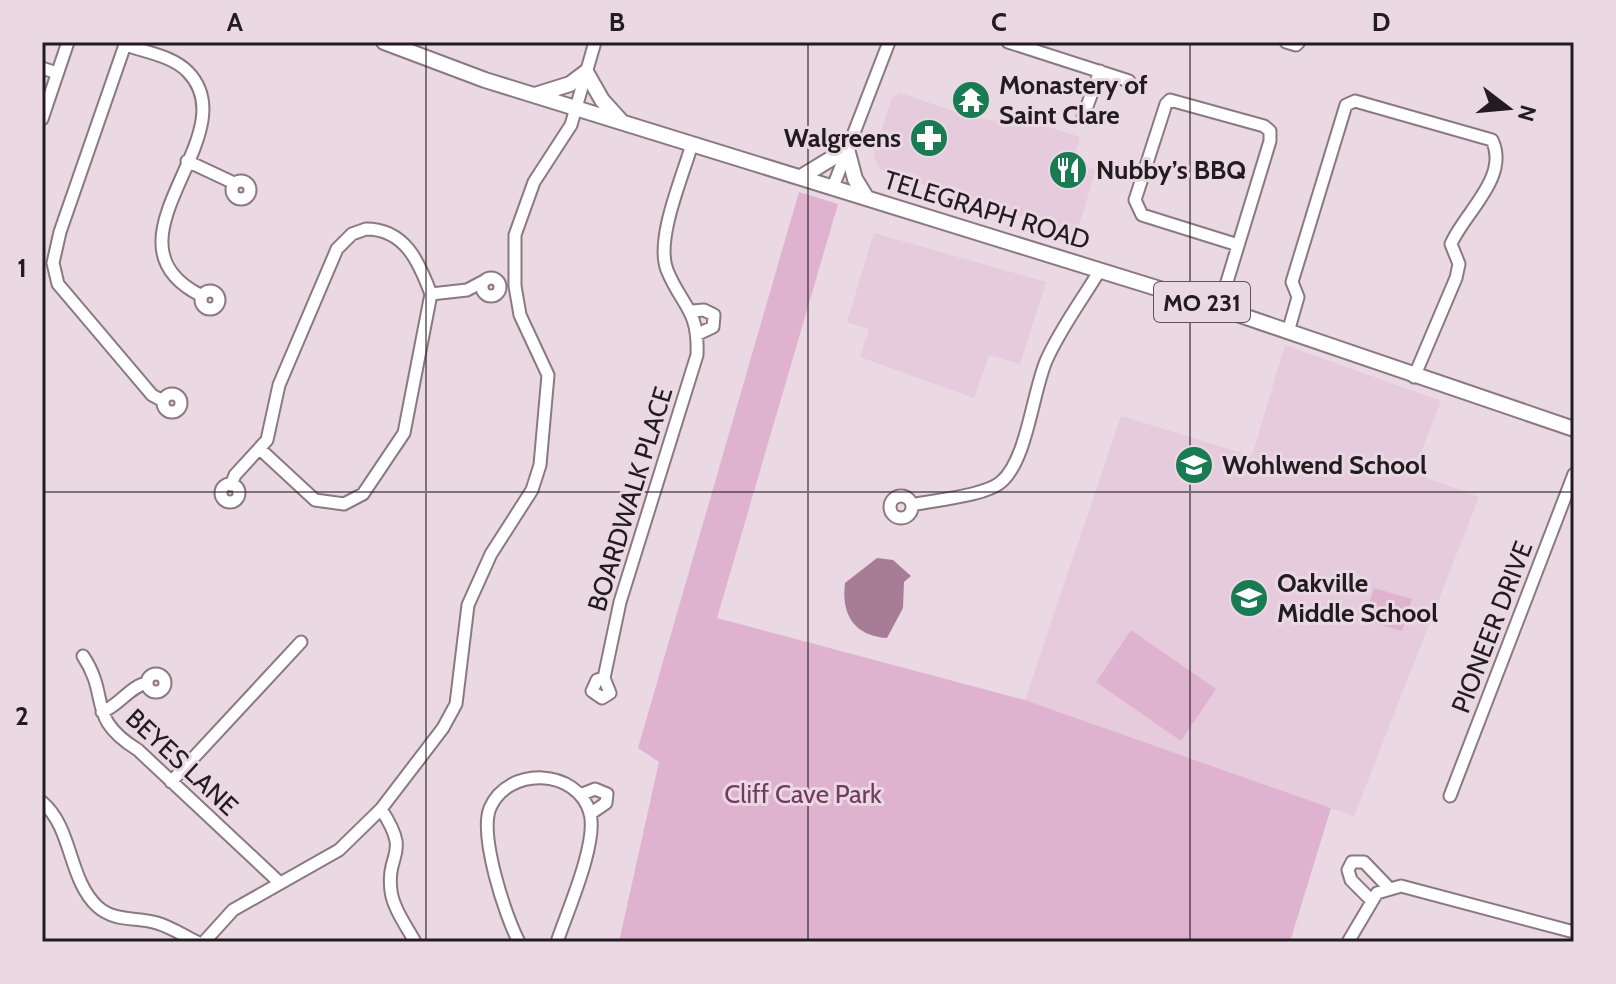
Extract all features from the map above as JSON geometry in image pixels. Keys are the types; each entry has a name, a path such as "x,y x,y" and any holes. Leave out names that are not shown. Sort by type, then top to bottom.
{"main road":[{"name":"TELEGRAPH ROAD","path":"384,42 425,60 1219,308 1574,429"},
{"path":"535,95 570,84 586,72 602,100 621,122"},
{"path":"801,177 847,149 855,179 866,197"}],"street":[{"path":"42,119 68,42"},
{"path":"204,942 233,910 335,854 381,809 443,728 456,704 468,605 491,554 532,490 540,465 548,375 523,328 515,286 515,235 522,208 534,182 567,134 595,42"},
{"path":"833,187 889,42"},
{"path":"1008,42 1129,81"},
{"path":"1286,42 1296,45 1299,42"},
{"path":"163,401 152,395 63,290 53,263 60,232 126,43 178,64 196,82 202,111 163,228 161,252 171,275 202,296"},
{"path":"42,68 57,73"},
{"path":"1083,117 1100,71"},
{"path":"1219,308 1270,141 1270,131 1264,126 1204,107 1170,100 1166,104 1140,187 1136,209 1142,215 1238,245"},
{"path":"1288,332 1298,297 1292,282 1346,105 1355,101 1492,140 1496,149 1495,166 1487,190 1459,225 1451,244 1459,264 1456,278 1414,377"},
{"name":"BOARDWALK PLACE","path":"604,678 620,602 697,355 698,334 692,311 666,269 664,251 666,230 692,144"},
{"path":"187,161 234,183"},
{"path":"231,485 235,475 261,450 270,432 279,385 337,249 352,234 370,229 403,242 418,261 431,294 404,433 363,494 344,504 315,500 261,450"},
{"path":"912,505 988,490 1009,474 1018,459 1033,396 1048,358 1100,270"},
{"path":"467,290 486,280 496,280 500,287"},
{"path":"486,280 482,288 486,295"},
{"path":"500,287 515,286"},
{"path":"431,294 467,290 496,295 500,287"},
{"name":"BOARDWALK PLACE","path":"692,311 704,310 714,315 713,327 698,334"},
{"name":"PIONEER DRIVE","path":"1450,796 1574,474"},
{"path":"171,782 301,642"},
{"name":"BEYES LANE","path":"83,656 93,673 102,712 115,736 138,750 280,883"},
{"path":"102,712 115,708 140,684 147,683"},
{"path":"519,942 488,841 490,808 505,786 536,777 563,782 580,795 590,814 590,839 557,942"},
{"path":"580,795 595,789 607,794 602,808 590,814"},
{"path":"42,802 53,814 83,886 99,908 118,918 157,923 197,942"},
{"path":"381,809 398,844 391,892 415,942"},
{"path":"1374,897 1351,880 1348,870 1352,862 1364,862 1389,888"},
{"path":"1348,942 1374,897 1389,888 1414,887 1574,932"}],"shaded area":[{"path":"900,93 971,117 1016,124 1023,119 1080,137 1073,161 1096,170 1076,234 882,171 873,156 892,98"},
{"path":"874,233 1046,282 1020,364 989,355 974,398 860,357 869,329 847,322"},
{"name":"Oakville Middle School","path":"1285,345 1441,401 1413,473 1479,497 1354,816 1025,700 1121,416 1252,456"},
{"path":"877,558 893,560 911,576 904,582 903,608 887,638 858,628 845,604 845,583"}],"green space":[{"name":"Cliff Cave Park","path":"799,192 838,204 717,618 1025,700 1331,808 1290,942 619,942 659,762 638,748"},
{"path":"1374,588 1412,599 1402,631 1364,620"},
{"path":"1131,630 1216,689 1181,741 1096,682"}],"place":[{"name":"Monastery of Saint Clare","path":"971,100"},
{"name":"Walgreens","path":"929,138"},
{"name":"Nubby’s BBQ","path":"1068,170"},
{"name":"Wohlwend School","path":"1194,465"},
{"name":"Oakville Middle School","path":"1249,598"}]}
